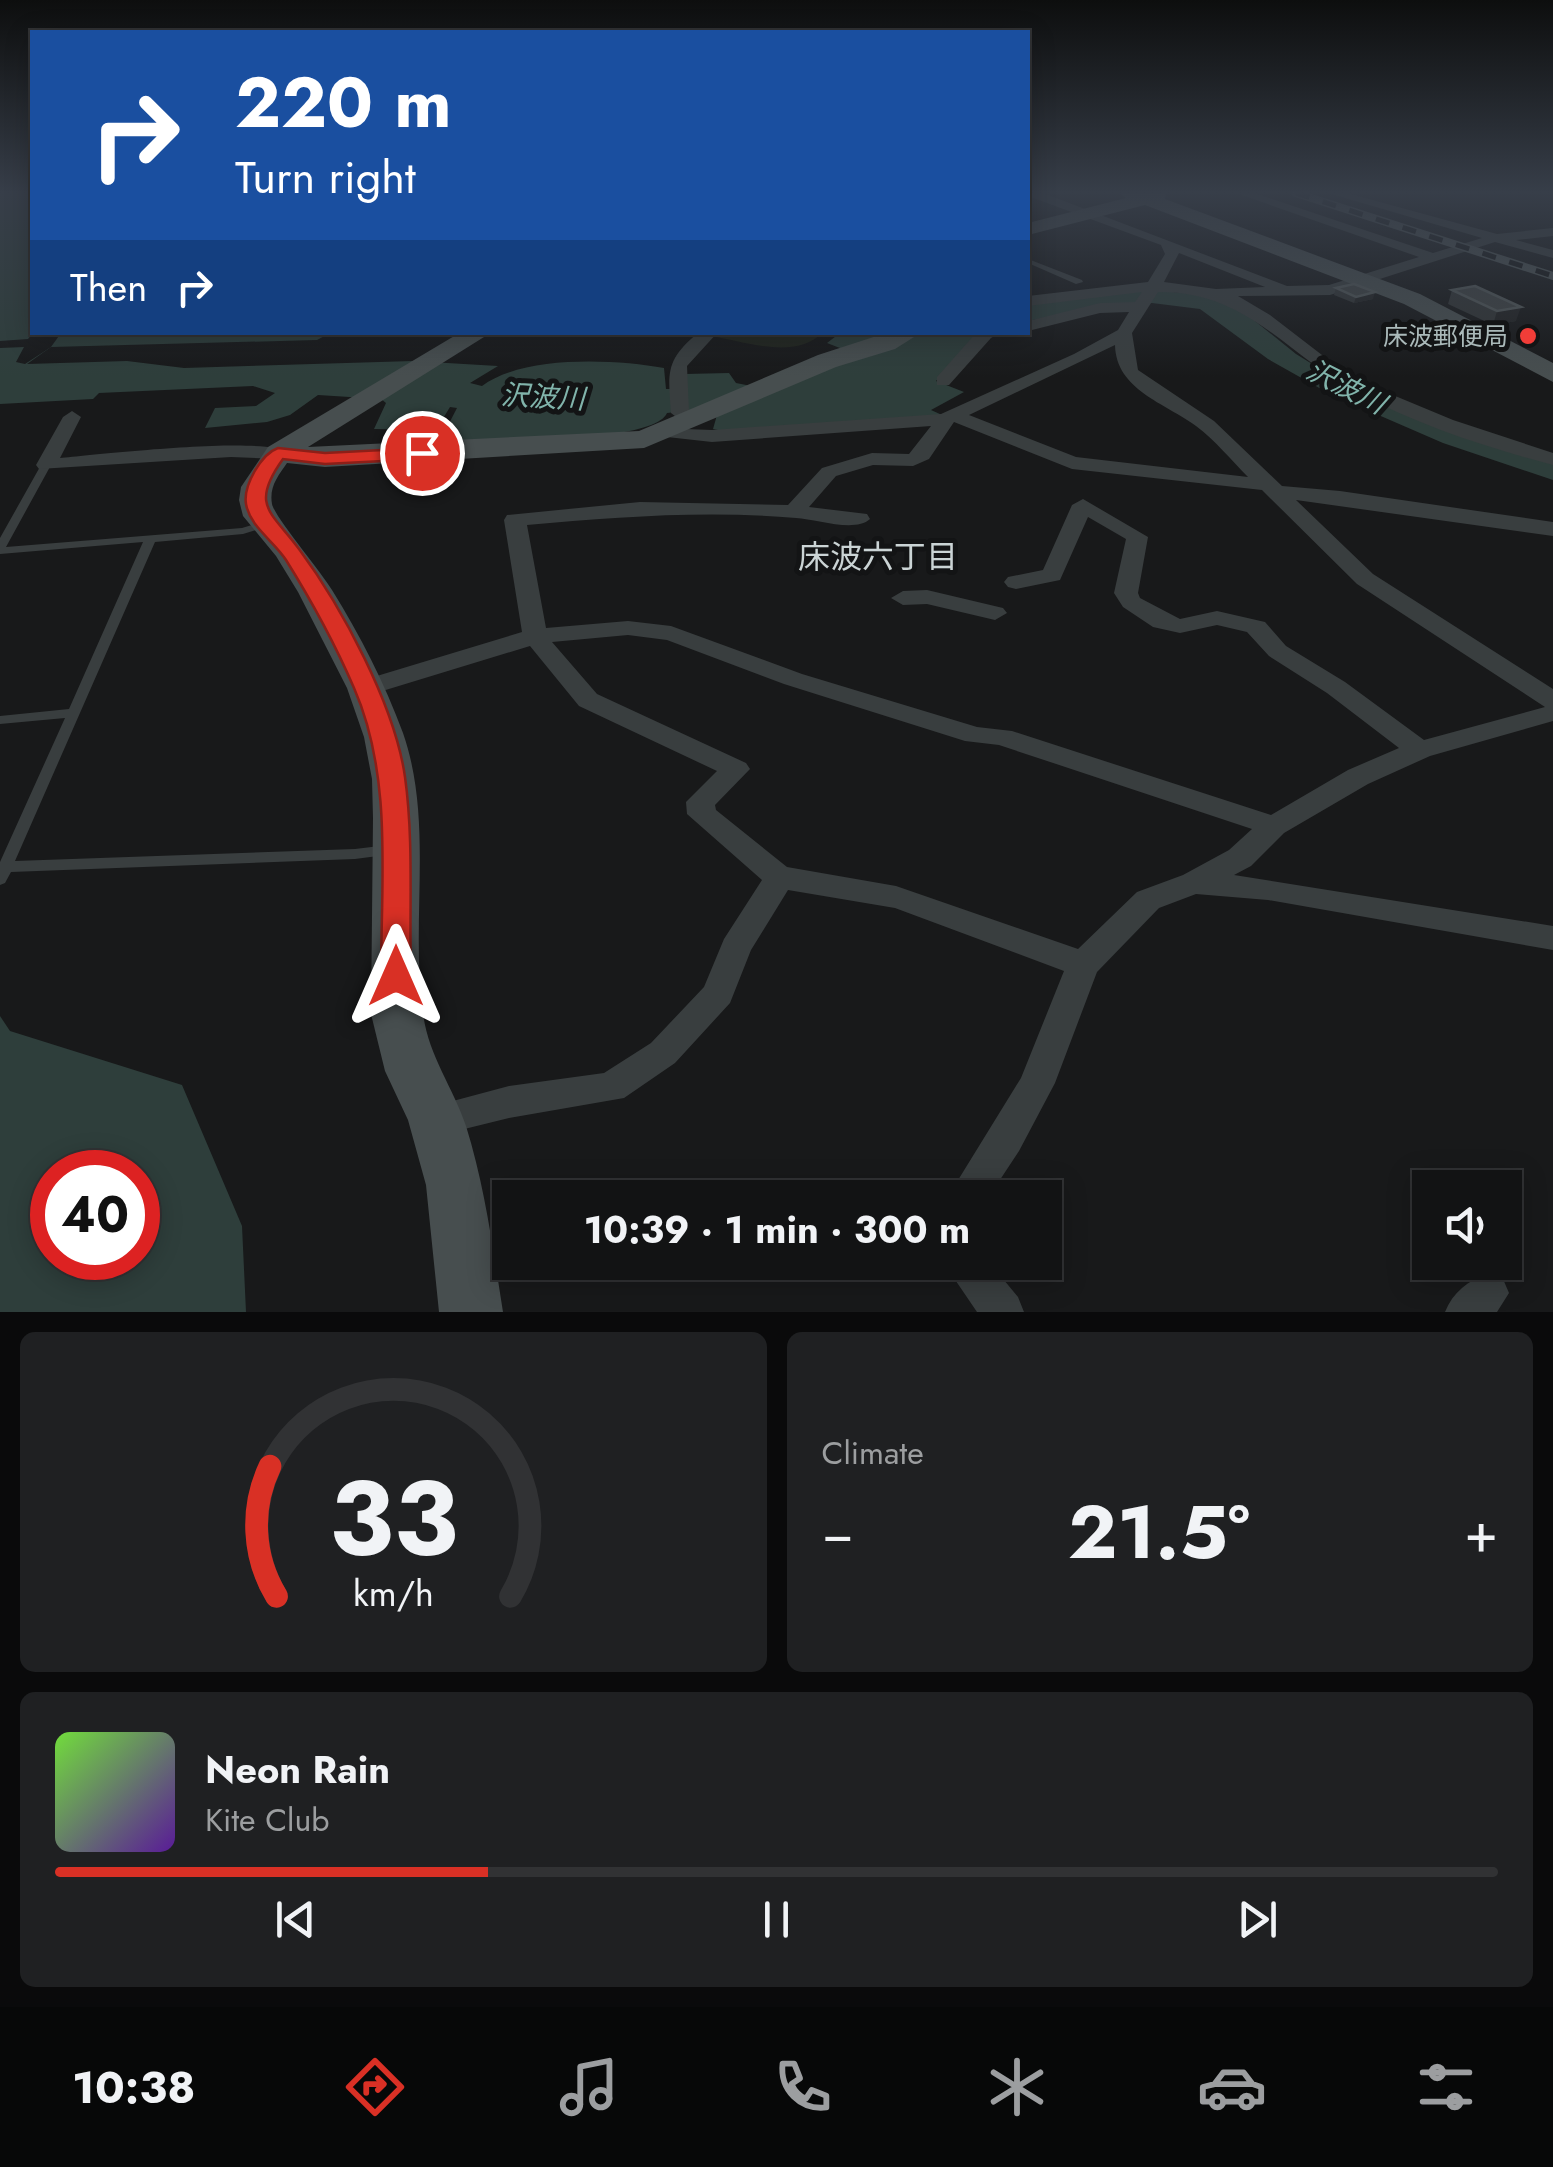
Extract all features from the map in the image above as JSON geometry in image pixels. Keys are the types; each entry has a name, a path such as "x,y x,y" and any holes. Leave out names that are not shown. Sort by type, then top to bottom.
{"street":[{"path":"706,335 679,358 675,368 685,420 712,436 949,418 1080,358 1124,332 1172,254"},
{"path":"1194,254 1285,290"},
{"path":"1297,254 1451,317 1553,374"},
{"path":"1424,254 1435,258"},
{"path":"1030,301 1152,288 1218,295 1330,290 1447,254"},
{"path":"1218,295 1246,306 1312,360 1348,382 1428,416 1553,459"},
{"path":"1030,326 1100,308 1140,306"},
{"path":"1124,332 1126,364 1132,376 1207,425 1364,580 1553,701"},
{"path":"472,1312 455,1184 436,1120 412,1071 397,1014 393,778 384,737 366,688 316,592 290,551 266,524 254,500 256,487 278,454 475,335"},
{"path":"46,465 231,451 325,458 644,439 902,335"},
{"path":"942,382 983,335"},
{"path":"46,465 72,417"},
{"path":"949,418 1072,462 1553,529"},
{"path":"794,511 828,472 872,459 913,460 949,418"},
{"path":"1016,582 1052,575 1083,505 1136,538 1126,593 1152,617 1180,626 1217,618 1256,627 1270,647 1327,680 1371,717 1420,750"},
{"path":"859,518 794,511 640,508 515,520 535,636 588,700 736,769 700,802 702,814 779,878 818,879 869,891 1083,965"},
{"path":"903,598 927,597 995,613"},
{"path":"366,688 535,636 628,628 671,633 793,679 974,735 1002,738 1274,826"},
{"path":"978,1180 1036,1083 1083,965 1148,900 1194,884 1240,858 1274,826 1317,798 1420,750 1553,714"},
{"path":"436,1120 508,1102 612,1087 664,1053 718,994 736,948 779,878"},
{"path":"1194,884 1268,889 1553,938"},
{"path":"977,1280 1003,1312"}],"lane":[{"path":"1030,262 1079,282"},
{"path":"0,550 46,465"},
{"path":"0,550 243,532 266,524"},
{"path":"150,540 3,873 355,854 395,848"},
{"path":"0,720 70,714"}],"shaded area":[{"path":"819,335 798,346 784,347 712,336"}],"water":[{"name":"沢波川","path":"0,254 30,254 30,335 326,335 317,340 51,347 27,364 127,361 184,368 413,361 498,366 470,383 482,386 500,376 544,364 595,362 664,368 666,389 685,389 685,374 729,373 736,383 772,390 845,350 827,343 837,335 893,335 887,349 918,335 978,335 936,381 964,392 931,410 942,415 723,431 713,429 717,415 704,409 667,413 655,423 601,436 444,443 444,433 457,408 450,407 436,430 374,429 386,403 381,399 318,395 290,415 267,422 205,428 215,408 256,406 275,393 253,386 99,393 93,399 0,404"},
{"name":"沢波川","path":"1161,291 1208,295 1245,313 1296,354 1346,385 1553,464 1553,480 1443,443 1330,394 1268,359 1200,309 1152,303 1107,305 1030,321 1030,305 1106,293"},
{"path":"0,1016 10,1031 182,1085 242,1226 246,1312 0,1312"}],"pier":[{"path":"31,335 60,335 51,347 25,364 16,362 24,347 0,348 0,341 28,339"}],"building":[{"path":"1354,284 1375,292 1356,297 1336,288"},
{"path":"1475,286 1521,307 1497,311 1452,290"}],"railway":[{"path":"1486,254 1553,276"}],"place":[{"name":"床波郵便局","path":"1528,336"}],"district":[{"name":"床波六丁目","path":"878,557"}],"route":[{"path":"396,976 393,778 384,737 366,688 316,592 290,551 259,516 254,500 262,475 278,454 325,458 422,453"}]}
